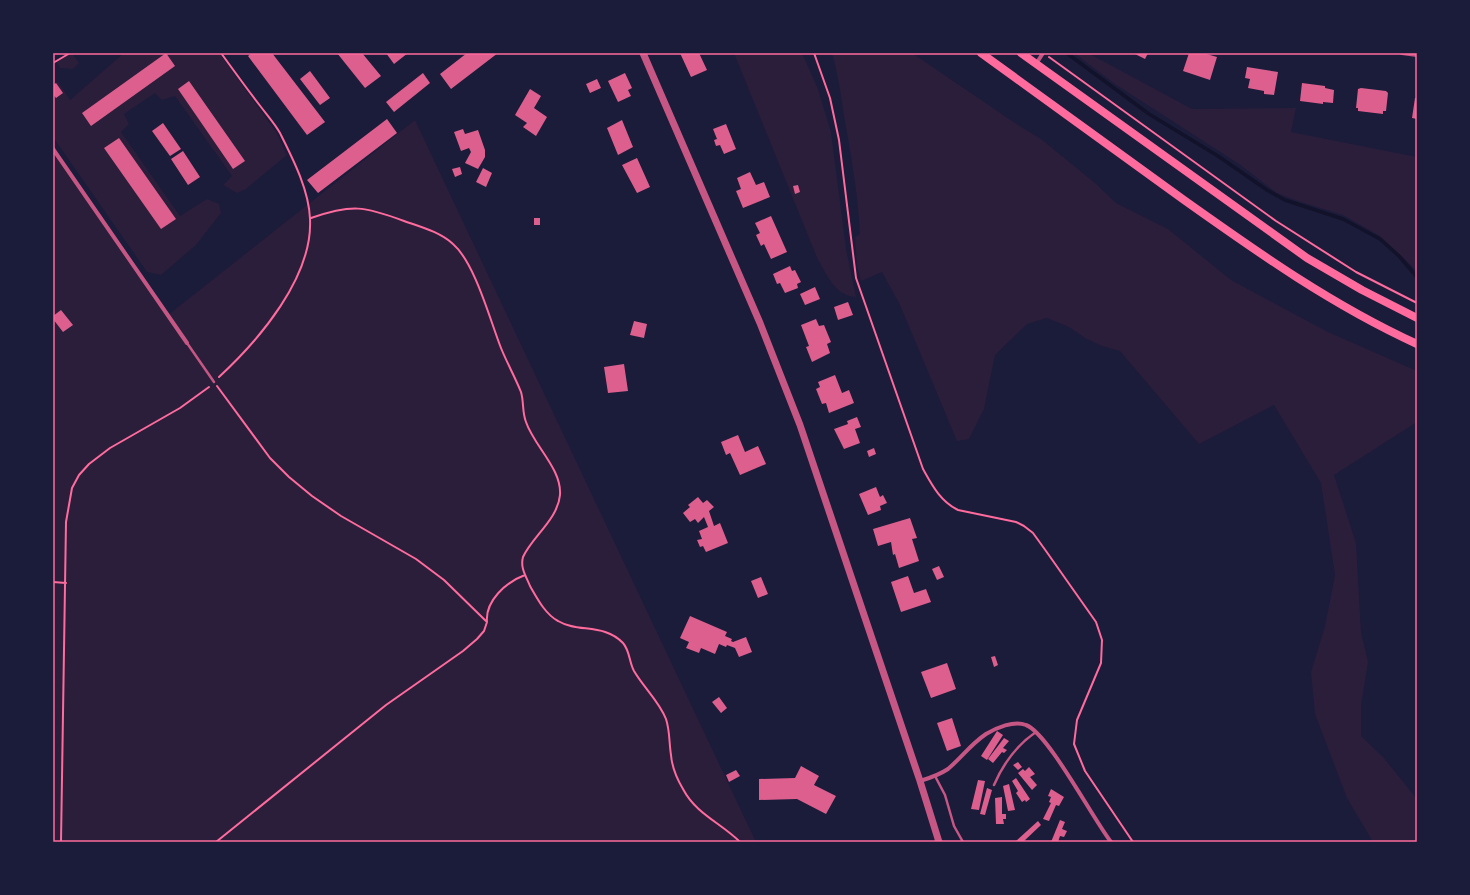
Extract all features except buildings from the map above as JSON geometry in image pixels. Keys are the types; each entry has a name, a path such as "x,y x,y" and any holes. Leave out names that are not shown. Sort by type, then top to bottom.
{"main road":[{"path":"981,53 1262,256 1334,302 1417,344"},
{"path":"1021,53 1307,258 1362,290 1417,318"}],"street":[{"path":"643,53 760,323 800,425 920,781 938,842"},
{"path":"1036,64 1043,53"},
{"path":"1402,53 1417,55"},
{"path":"53,149 187,343"},
{"path":"920,781 935,776 948,769 980,739 993,730 1017,723 1028,725 1048,744 1111,842"}],"lane":[{"path":"187,343 214,382"},
{"path":"994,785 1004,766 1021,744 1036,732"},
{"path":"935,776 945,795 954,826 963,842"}],"path":[{"path":"53,63 70,53"},
{"path":"61,842 68,509 72,488 79,475 103,453 172,413 214,382 250,345 290,291 306,255 310,218 305,193 280,132 221,53"},
{"path":"814,53 830,98 838,133 856,278 923,469 938,494 949,505 968,512 1016,522 1033,533 1096,622 1102,640 1101,663 1077,720 1074,744 1085,771 1133,842"},
{"path":"1054,61 1276,220 1356,272 1417,303"},
{"path":"310,218 342,208 373,210 440,235 453,244 462,254 472,273 505,358 521,393 523,414 528,427 552,469 559,487 560,493 557,506 550,518 530,544 523,557 522,565 525,575 541,604 556,620 562,623 600,630 623,644 628,652 633,670 657,703 665,718 668,728 672,763 683,789 700,812 722,826 740,842"},
{"path":"214,382 270,458 289,477 336,513 416,558 444,580 487,622"},
{"path":"216,842 386,705 463,651 477,639 484,631 487,622 486,613 488,607 506,585 525,575"},
{"path":"53,582 66,584"}],"shaded area":[{"path":"62,53 75,53 73,55 79,63 73,69 60,68 56,61 64,56"},
{"path":"124,53 219,53 276,132 287,155 246,189 237,193 223,185 232,176 175,96 162,100 155,93 124,114 129,124 121,132 180,216 207,199 219,204 221,213 196,245 161,275 147,272 53,137 53,85 58,82 70,100"},
{"path":"734,53 802,53 818,89 831,132 846,249 856,297 849,296 837,289 818,260"},
{"path":"832,53 912,53 1041,139 1095,183 1116,203 1168,229 1231,280 1328,332 1417,371 1417,422 1334,475 1356,543 1361,632 1368,662 1361,706 1361,736 1383,757 1417,799 1417,842 1373,842 1347,798 1315,714 1311,672 1325,626 1335,575 1321,483 1274,405 1199,444 1120,351 1102,346 1085,338 1069,327 1047,318 1027,324 995,355 984,409 969,439 957,441 900,305 882,272 861,281 857,265 855,237 860,234 856,189 839,84"},
{"path":"1074,53 1088,53 1192,109 1296,108 1291,132 1417,157 1417,271 1380,236 1343,215 1277,193 1239,164 1115,84"},
{"path":"415,120 756,842 53,842 53,149 168,315"}],"waterway":[{"path":"1068,54 1149,114 1218,156 1267,190 1285,200 1343,219 1380,239 1399,256 1417,277"}]}
